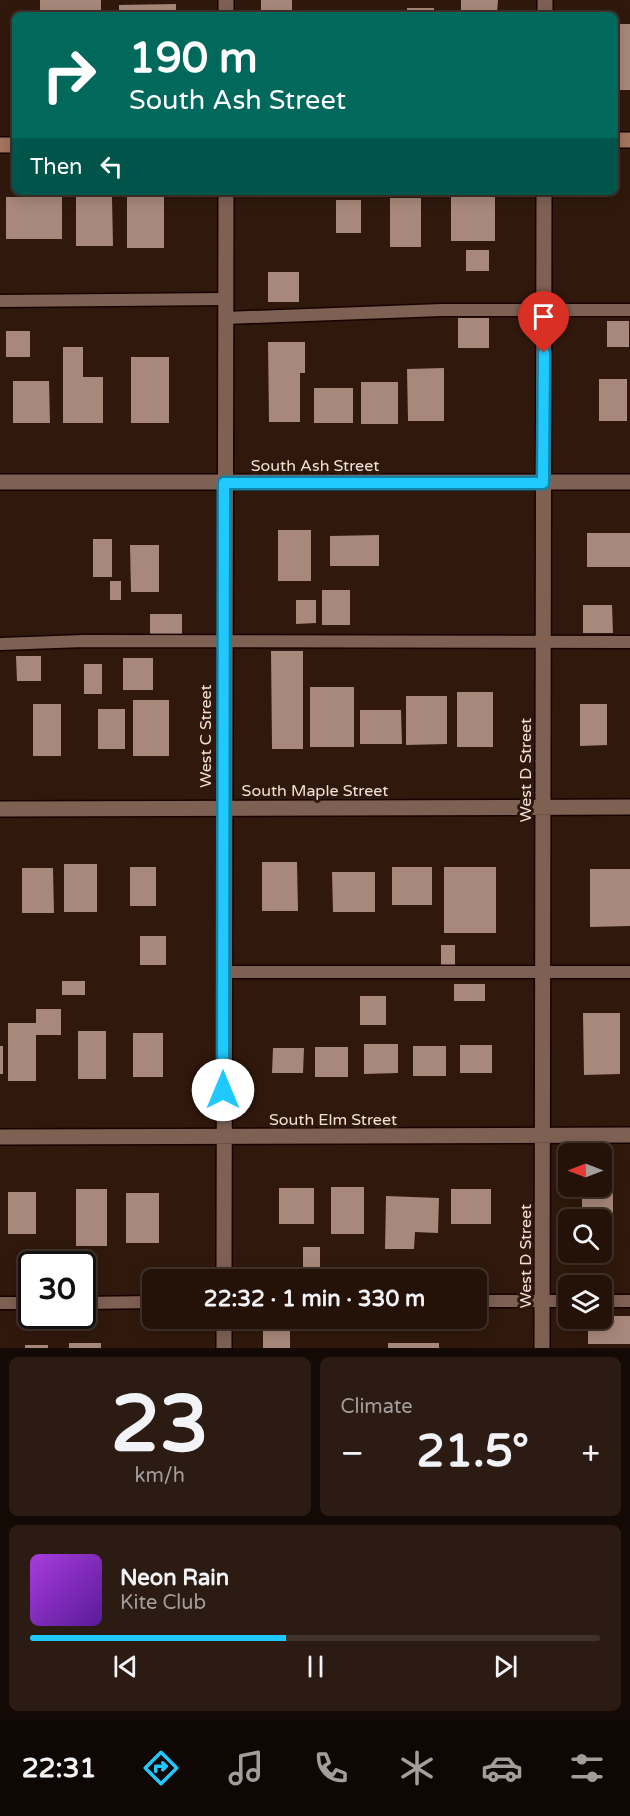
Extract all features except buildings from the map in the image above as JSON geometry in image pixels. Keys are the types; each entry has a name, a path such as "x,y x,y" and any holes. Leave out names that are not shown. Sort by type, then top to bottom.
{"street":[{"name":"West C Street","path":"224,1269 223,641 226,195"},
{"name":"West D Street","path":"543,1348 544,195"},
{"name":"South Ash Street","path":"0,482 630,482"},
{"name":"South Maple Street","path":"0,809 630,807"},
{"name":"South Elm Street","path":"0,1137 630,1135"},
{"path":"224,1329 224,1348"}],"lane":[{"path":"0,301 225,299"},
{"path":"225,318 442,310 630,310"},
{"path":"0,644 84,641 630,642"},
{"path":"223,972 630,972"},
{"path":"487,1301 558,1301"},
{"path":"612,1301 630,1301"},
{"path":"96,1302 142,1302"},
{"path":"0,1303 18,1303"}],"route":[{"path":"223,1090 224,483 543,483 544,353"}]}
